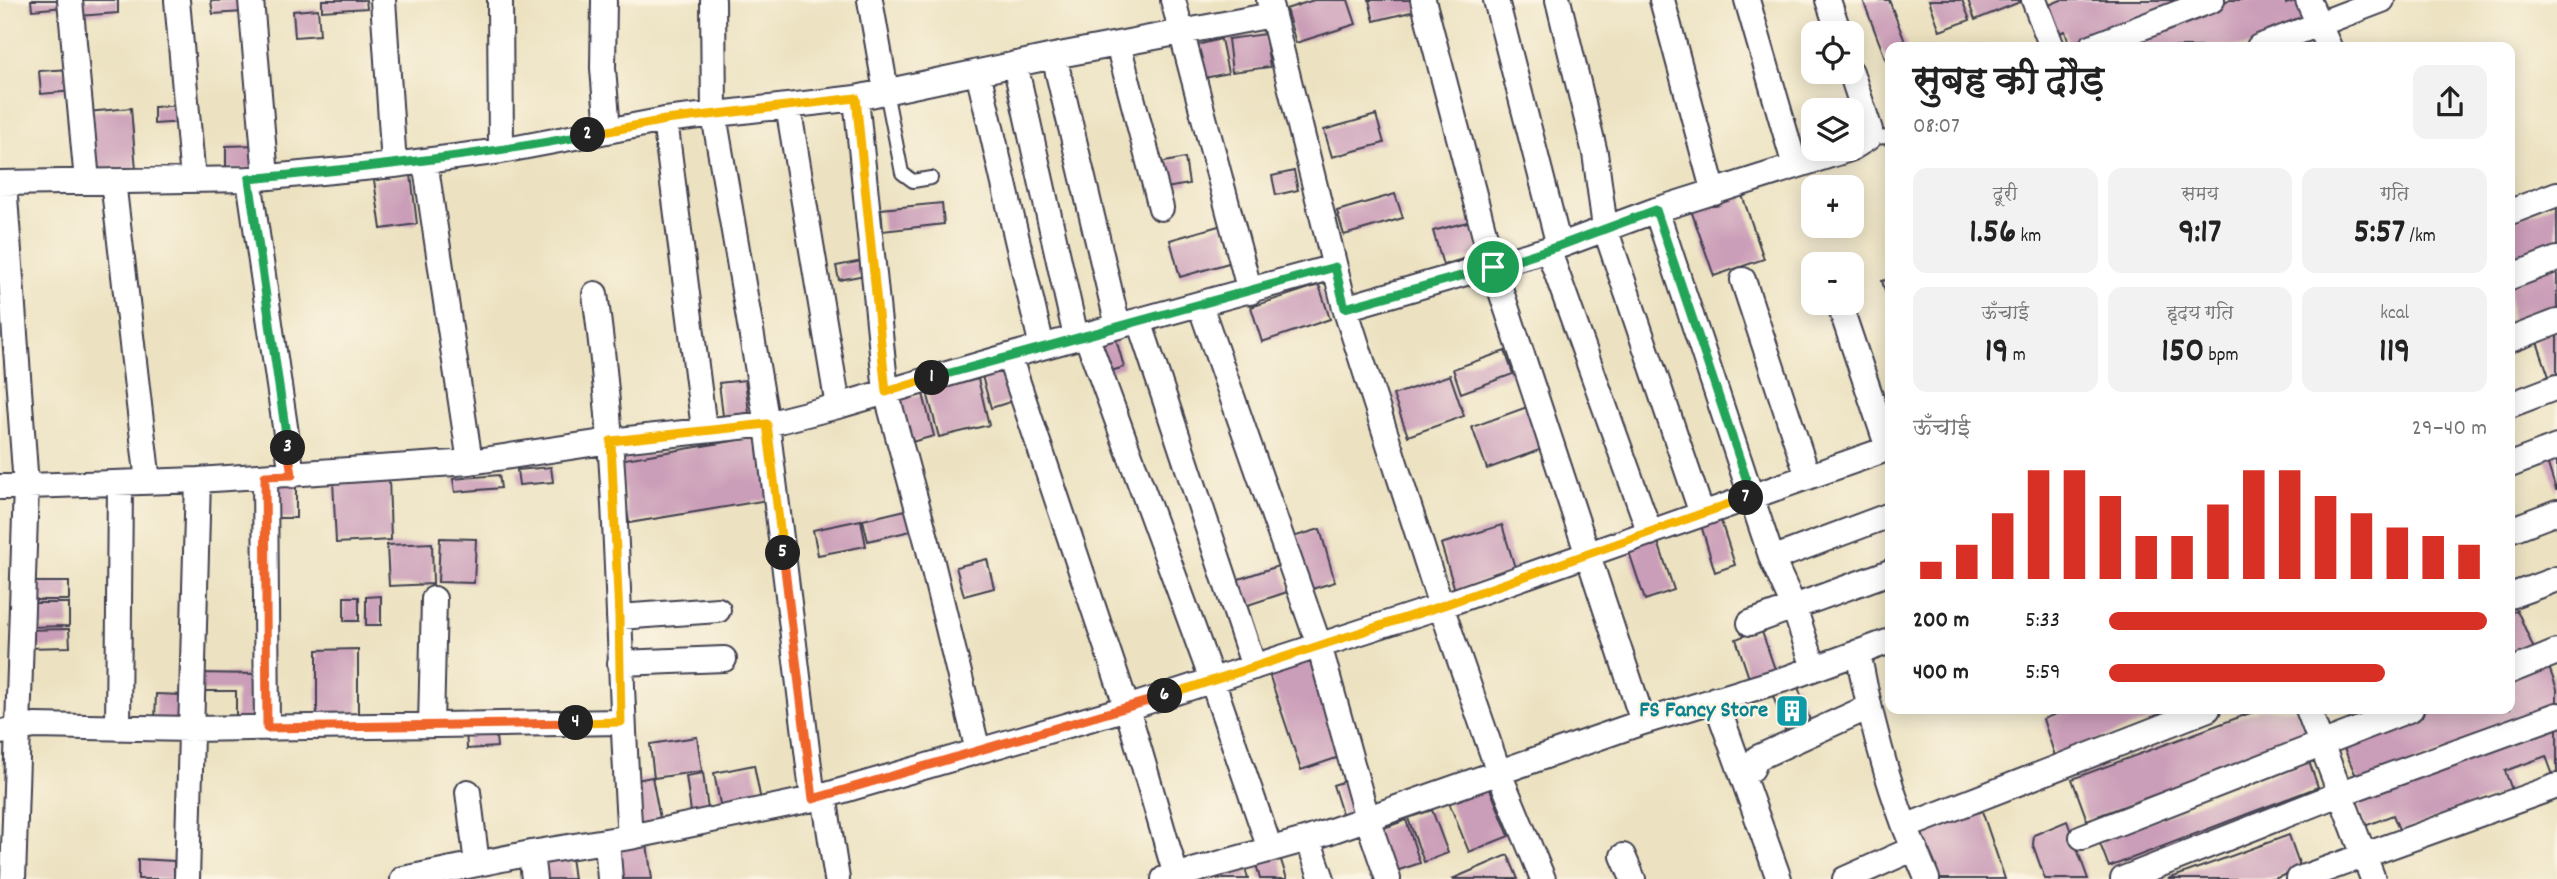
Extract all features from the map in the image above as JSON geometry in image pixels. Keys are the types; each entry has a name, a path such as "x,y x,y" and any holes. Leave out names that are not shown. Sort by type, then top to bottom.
{"street":[{"path":"70,0 87,181"},
{"path":"177,0 193,180"},
{"path":"251,0 258,178 292,475"},
{"path":"383,0 394,165"},
{"path":"500,0 501,151"},
{"path":"604,0 603,68 607,131"},
{"path":"713,0 714,115 767,424 819,797 837,879"},
{"path":"870,0 886,90"},
{"path":"1173,0 1250,292"},
{"path":"1423,0 1493,267 1643,722"},
{"path":"1496,0 1554,248 1650,533"},
{"path":"1558,0 1595,153 1605,228 1702,514"},
{"path":"1662,0 1714,192"},
{"path":"1747,0 1795,166"},
{"path":"1828,0 1835,21"},
{"path":"2104,42 2212,0"},
{"path":"2308,0 2327,42"},
{"path":"2272,42 2382,0"},
{"path":"2036,1 2050,42"},
{"path":"13,879 10,730 26,486 2,183 258,178 501,151 665,120 856,98 1180,32 1270,7 1345,308 1441,606 1499,773 1543,879"},
{"path":"1118,44 1161,208"},
{"path":"1054,56 1128,324 1254,667"},
{"path":"1015,64 1081,336 1212,680 1270,849"},
{"path":"978,72 1042,347"},
{"path":"1345,308 1554,248 1656,210 1865,143 1870,130 1855,84"},
{"path":"856,98 886,392 927,542 978,751"},
{"path":"788,106 838,406"},
{"path":"665,120 704,429"},
{"path":"425,161 470,462"},
{"path":"113,181 148,482"},
{"path":"2515,210 2557,194"},
{"path":"1656,210 1772,559 1794,607 1814,668"},
{"path":"2515,276 2557,259"},
{"path":"0,487 292,475 470,462 704,429 767,424 1335,267"},
{"path":"1743,280 1808,477"},
{"path":"595,294 611,441 619,617 621,722 618,839 610,879"},
{"path":"1200,305 1319,645 1367,818 1388,879"},
{"path":"1843,315 1885,436"},
{"path":"2515,338 2557,322"},
{"path":"1009,356 1126,708 1172,878 1248,868 1270,849 1308,839 1643,722 1885,643"},
{"path":"2515,403 2557,387"},
{"path":"2515,464 2557,447"},
{"path":"403,879 531,853 618,839 819,797 978,751 1126,708 1441,606 1885,449"},
{"path":"265,476 267,728"},
{"path":"187,879 198,480"},
{"path":"118,728 120,483"},
{"path":"2515,528 2557,512"},
{"path":"1772,559 1885,516"},
{"path":"1749,623 1885,574"},
{"path":"2515,594 2557,579"},
{"path":"431,725 434,599"},
{"path":"619,617 718,610"},
{"path":"1858,652 1883,761 1927,879"},
{"path":"2515,669 2557,652"},
{"path":"620,663 724,659"},
{"path":"1715,699 1779,879"},
{"path":"1743,774 1752,769 1757,758 1869,707"},
{"path":"1845,879 1910,838 2196,714"},
{"path":"2310,714 2373,879"},
{"path":"2082,837 2398,714"},
{"path":"2123,879 2339,794 2557,715"},
{"path":"10,730 35,726 191,729 621,722"},
{"path":"2299,879 2557,786"},
{"path":"468,792 477,864"},
{"path":"1308,839 1322,879"},
{"path":"531,853 534,879"},
{"path":"1623,856 1633,879"}],"lane":[{"path":"886,90 902,173 913,181 931,178"}],"building":[{"path":"31,0 63,0 64,7 32,10"},
{"path":"77,0 118,0 118,13 78,16"},
{"path":"242,0 243,12 213,14 211,1"},
{"path":"322,0 366,0 367,8 322,11"},
{"path":"1314,0 1348,0 1356,24 1296,43 1286,9"},
{"path":"1369,0 1416,0 1419,10 1374,21"},
{"path":"1863,0 1889,0 1905,42 1885,42 1885,58"},
{"path":"1929,0 1962,0 1970,20 1940,31"},
{"path":"1968,0 2019,0 2020,2 1975,20"},
{"path":"2061,0 2196,0 2093,42 2068,42 2065,31 2054,35 2044,7"},
{"path":"2229,0 2285,0 2286,4 2298,0 2313,21 2259,42 2119,42"},
{"path":"318,9 320,35 295,37 293,11"},
{"path":"2316,33 2319,42 2294,42"},
{"path":"1265,34 1270,67 1232,72 1228,39"},
{"path":"1221,39 1228,73 1200,79 1193,46"},
{"path":"72,69 73,91 41,94 39,71"},
{"path":"184,105 184,122 154,124 154,107"},
{"path":"131,108 136,170 92,174 87,112"},
{"path":"1376,115 1384,143 1332,157 1324,130"},
{"path":"258,145 259,169 226,169 226,146"},
{"path":"1185,158 1189,184 1160,189 1155,164"},
{"path":"1294,171 1298,190 1276,195 1272,176"},
{"path":"411,175 417,224 381,229 374,180"},
{"path":"1741,192 1764,259 1714,276 1691,210"},
{"path":"1395,194 1403,218 1344,235 1337,211"},
{"path":"942,203 944,224 883,231 881,209"},
{"path":"2557,203 2557,249 2515,264 2515,220"},
{"path":"1471,221 1480,254 1443,265 1433,231"},
{"path":"1222,225 1232,262 1180,277 1170,240"},
{"path":"868,260 870,274 839,280 836,266"},
{"path":"2557,265 2557,321 2515,337 2515,281"},
{"path":"1319,285 1330,319 1262,342 1251,307"},
{"path":"2557,331 2557,387 2553,388 2536,339"},
{"path":"1116,339 1124,367 1108,372 1099,344"},
{"path":"1505,351 1513,374 1461,393 1453,369"},
{"path":"1004,370 1013,401 991,408 982,376"},
{"path":"1450,375 1464,416 1408,436 1393,395"},
{"path":"978,379 989,425 939,437 927,392"},
{"path":"745,380 749,413 723,416 719,383"},
{"path":"923,394 934,436 904,444 893,402"},
{"path":"1527,407 1542,449 1487,469 1472,427"},
{"path":"763,436 773,499 629,523 619,460"},
{"path":"2557,451 2557,490 2556,490 2545,455"},
{"path":"551,467 553,482 519,485 517,470"},
{"path":"499,475 501,488 455,492 453,479"},
{"path":"389,477 391,540 336,543 333,480"},
{"path":"271,482 296,482 296,518 271,518"},
{"path":"910,509 915,530 868,541 863,520"},
{"path":"1720,518 1735,565 1715,572 1701,525"},
{"path":"861,520 866,546 818,555 813,530"},
{"path":"1502,525 1516,571 1455,590 1441,544"},
{"path":"1320,529 1335,582 1302,592 1286,539"},
{"path":"1656,536 1674,590 1645,600 1627,546"},
{"path":"440,538 476,539 474,583 438,582"},
{"path":"432,543 433,584 389,586 387,545"},
{"path":"987,559 994,588 964,596 956,567"},
{"path":"1281,565 1290,591 1245,606 1236,580"},
{"path":"26,582 69,582 69,600 26,600"},
{"path":"381,596 381,625 366,625 366,597"},
{"path":"344,597 359,597 359,621 344,621"},
{"path":"25,603 69,603 69,626 25,627"},
{"path":"2517,610 2537,656 2515,665"},
{"path":"69,629 70,647 25,648 25,630"},
{"path":"1761,629 1777,675 1751,684 1736,639"},
{"path":"358,649 358,721 317,721 317,650"},
{"path":"1314,652 1348,754 1301,770 1267,668"},
{"path":"2547,662 2557,689 2557,711 2359,783 2341,741 2412,714 2515,714 2515,675"},
{"path":"197,673 258,674 257,725 236,725 236,691 197,691"},
{"name":"FS Fancy Store","path":"1797,684 1813,729 1788,738 1772,693"},
{"path":"156,694 181,695 180,722 155,721"},
{"path":"2056,714 2167,714 2055,756 2043,719"},
{"path":"2248,714 2299,714 2308,738 2087,820 2072,779"},
{"path":"2557,724 2557,776 2554,778 2546,756 2505,771 2512,790 2400,832 2393,815 2365,826 2356,800"},
{"path":"495,726 497,747 467,749 466,727"},
{"path":"697,737 702,771 654,778 650,744"},
{"path":"2309,761 2318,787 2109,867 2099,841"},
{"path":"754,765 761,801 721,809 714,773"},
{"path":"703,773 708,810 691,812 686,776"},
{"path":"652,777 661,824 635,829 626,782"},
{"path":"1352,779 1364,816 1345,823 1333,785"},
{"path":"1488,784 1509,836 1469,852 1448,800"},
{"path":"1981,808 2005,879 1934,879 1916,831"},
{"path":"1432,810 1448,853 1424,862 1408,818"},
{"path":"1406,820 1420,863 1387,874 1373,832"},
{"path":"2067,821 2088,879 2045,879 2033,845 2034,835"},
{"path":"2289,835 2301,869 2274,879 2168,879"},
{"path":"647,844 652,879 617,879 613,849"},
{"path":"1279,854 1287,879 1260,879 1255,860"},
{"path":"1508,855 1518,879 1452,879"},
{"path":"571,857 574,879 540,879 537,862"},
{"path":"138,859 174,861 174,879 138,879"},
{"path":"1244,864 1248,879 1216,879 1215,872"}],"place":[{"name":"FS Fancy Store","path":"1792,711"}],"route":[{"path":"856,98 886,392 1335,267 1345,308 1493,267 1656,210 1752,496 1441,606 1126,708 813,799 767,424 611,441 621,722 267,728 265,476 292,475 249,179 501,151 665,120 856,98"}]}
